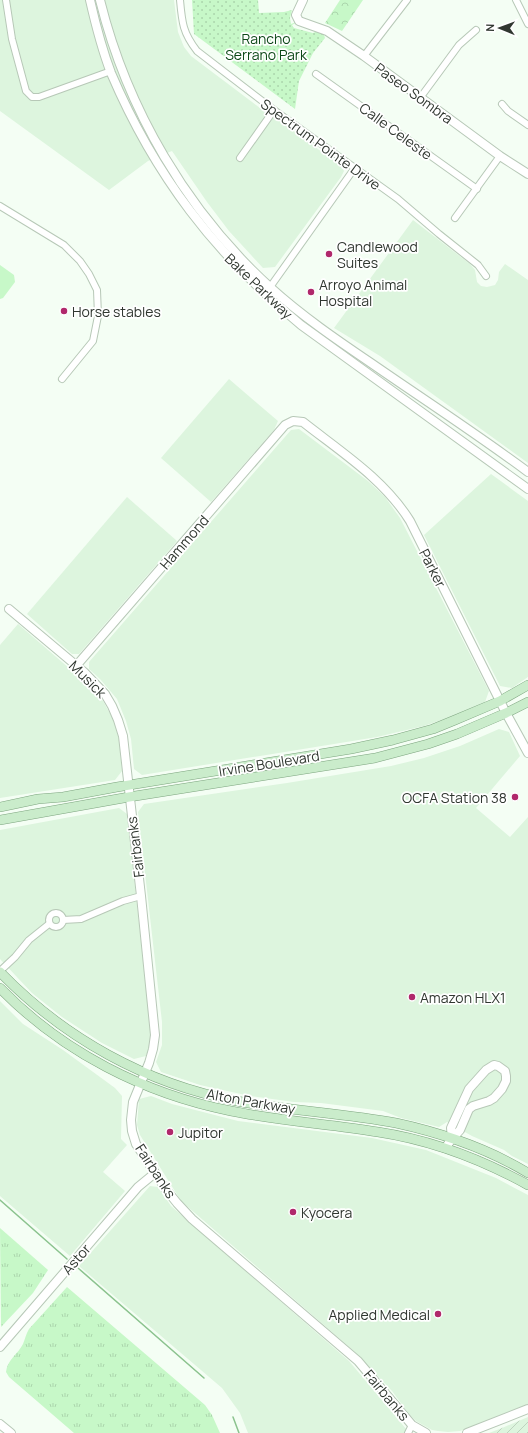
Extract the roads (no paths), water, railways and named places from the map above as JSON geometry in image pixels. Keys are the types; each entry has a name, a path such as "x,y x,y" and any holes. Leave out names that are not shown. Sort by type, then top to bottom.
{"main road":[{"name":"Irvine Boulevard","path":"0,807 38,799 372,745 433,729 500,701 528,685"},
{"name":"Irvine Boulevard","path":"0,820 129,797 382,756 435,742 506,713 528,702"},
{"name":"Alton Parkway","path":"0,971 26,997 60,1025 97,1049 145,1073 185,1088 224,1098 255,1104 394,1123 425,1130 464,1142 492,1154 528,1173"},
{"name":"Alton Parkway","path":"0,988 32,1017 61,1039 100,1064 140,1083 188,1101 232,1111 378,1132 417,1140 445,1148 490,1165 528,1185"}],"street":[{"path":"6,0 12,38 26,91 32,97 39,97 111,71"},
{"name":"Bake Parkway","path":"90,0 111,71 131,115 153,157 175,191 200,225 219,247 264,294 301,325 528,489"},
{"name":"Bake Parkway","path":"100,0 111,41 123,73 147,126 180,181 210,223 236,252 271,287 328,334 528,472"},
{"name":"Spectrum Pointe Drive","path":"180,0 184,29 188,40 197,51 274,110 398,200 478,265 486,276"},
{"name":"Paseo Sombra","path":"303,0 297,12 297,19 299,21 327,31 364,56 500,156 528,174"},
{"path":"364,56 407,0"},
{"path":"516,0 528,24"},
{"path":"420,98 459,45 476,30"},
{"name":"Calle Celeste","path":"316,74 477,189"},
{"path":"502,104 508,111 528,125"},
{"path":"240,158 274,110"},
{"path":"456,218 500,156"},
{"path":"264,294 271,287 354,169"},
{"path":"0,206 64,245 80,261 97,290 98,316 93,341 62,380"},
{"name":"Hammond","path":"76,666 285,425 293,421"},
{"name":"Parker","path":"293,421 303,422 370,474 401,506 410,521 506,713 528,753"},
{"name":"Musick","path":"9,609 76,666 105,694 112,706 123,736 129,797"},
{"name":"Fairbanks","path":"129,797 155,1035 153,1049 145,1073 135,1094 131,1110 132,1131 136,1144 165,1188 177,1203 192,1218 358,1361 412,1425"},
{"path":"64,920 81,919 123,901 141,896"},
{"path":"49,924 49,918 55,913 61,915 64,920"},
{"path":"49,924 54,928 57,928 62,925 64,920"},
{"path":"0,971 15,957 29,940 49,924"},
{"path":"445,1148 460,1130 469,1109 494,1098 502,1089 506,1081 506,1076 505,1071 498,1066 494,1065 486,1070 469,1090 451,1128 452,1139"},
{"name":"Astor","path":"0,1347 138,1187 155,1173"},
{"path":"467,1433 528,1409"},
{"path":"0,1424 11,1433"},
{"path":"408,1433 412,1425 426,1433"}],"waterway":[{"path":"0,1200 67,1259"},
{"path":"78,1268 204,1378"},
{"path":"233,1417 239,1433"}],"place":[{"name":"Candlewood Suites","path":"329,254"},
{"name":"Arroyo Animal Hospital","path":"311,292"},
{"name":"Horse stables","path":"64,311"},
{"name":"OCFA Station 38","path":"515,797"},
{"name":"Amazon HLX1","path":"412,997"},
{"name":"Jupitor","path":"170,1132"},
{"name":"Kyocera","path":"293,1212"},
{"name":"Applied Medical","path":"438,1314"}],"park label":[{"name":"Rancho Serrano Park","path":"266,46"}]}
